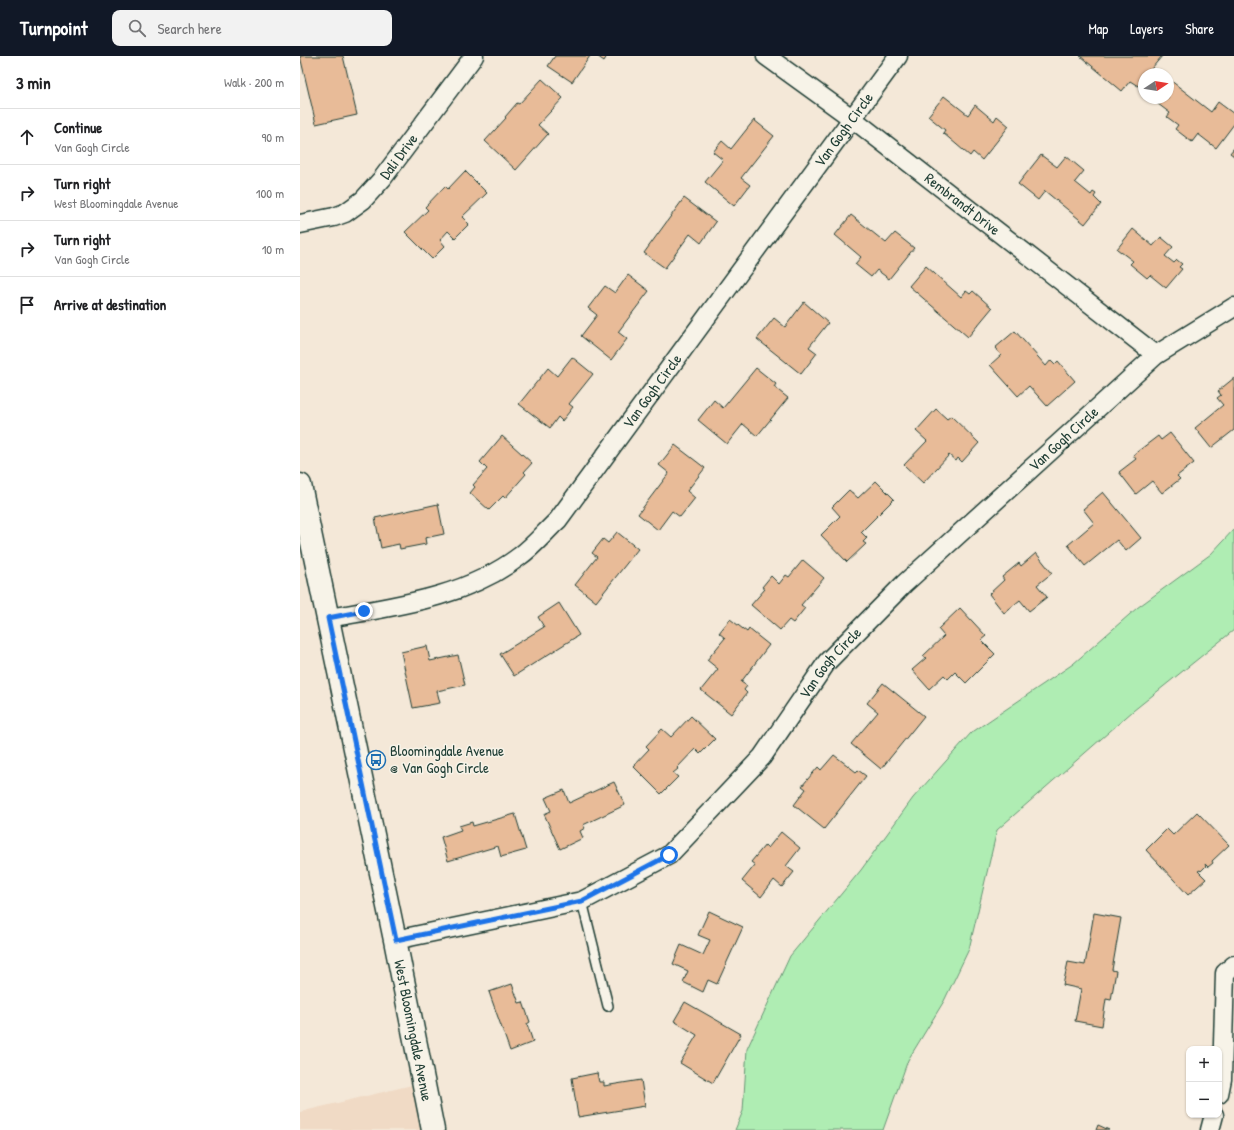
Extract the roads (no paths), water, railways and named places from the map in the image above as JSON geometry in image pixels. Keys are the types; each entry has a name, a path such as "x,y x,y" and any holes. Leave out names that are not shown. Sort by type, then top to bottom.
{"main road":[{"name":"West Bloomingdale Avenue","path":"300,485 396,940 433,1130"}],"street":[{"name":"Dali Drive","path":"300,224 340,215 355,207 363,200 382,179 474,56"},
{"name":"Rembrandt Drive","path":"766,56 853,119 1156,355"},
{"name":"Van Gogh Circle","path":"328,618 418,601 450,592 480,581 521,556 558,520 898,56"},
{"name":"Van Gogh Circle","path":"396,940 582,901 669,855 762,757 827,662 904,584 1156,355 1234,308"},
{"path":"1221,1082 1224,973 1234,965"},
{"path":"1210,1130 1213,1118"}],"lane":[{"path":"582,901 608,1006"}],"place":[{"name":"Bloomingdale Avenue @ Van Gogh Circle","path":"376,760"}]}
